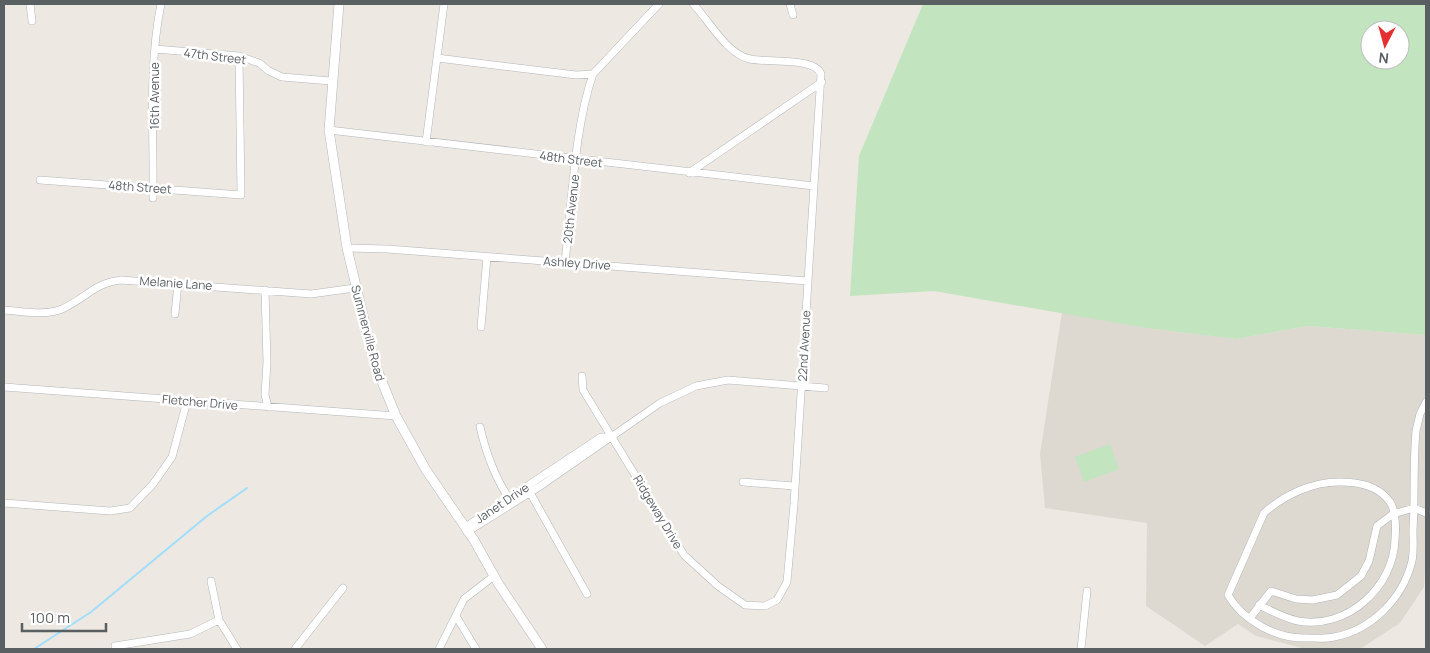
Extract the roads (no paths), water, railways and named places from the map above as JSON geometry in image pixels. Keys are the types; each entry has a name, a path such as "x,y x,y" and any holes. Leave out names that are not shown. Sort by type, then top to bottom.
{"main road":[{"name":"Summerville Road","path":"339,4 331,81 329,130 346,248 374,362 396,416 429,475 542,649"}],"street":[{"path":"30,4 32,21"},
{"name":"16th Avenue","path":"153,198 154,49 161,4"},
{"path":"426,142 444,4"},
{"name":"20th Avenue","path":"565,262 576,160 588,89 593,74 659,4"},
{"path":"689,173 822,82 820,70 814,66 767,62 736,54 693,4"},
{"path":"790,4 792,15"},
{"name":"47th Street","path":"154,49 239,56 258,62 269,71 282,77 331,81"},
{"name":"48th Street","path":"40,180 241,195 239,56"},
{"path":"437,58 576,75 593,74"},
{"name":"22nd Avenue","path":"772,603 782,594 787,582 822,82"},
{"name":"48th Street","path":"329,130 814,186"},
{"name":"Ashley Drive","path":"346,248 565,262 807,281"},
{"path":"481,326 488,257"},
{"name":"Melanie Lane","path":"4,310 56,311 107,282 178,283 311,294 355,288"},
{"path":"175,314 178,283"},
{"path":"264,290 268,362 265,395 268,407"},
{"name":"Ridgeway Drive","path":"582,376 584,390 684,555 718,586 745,605 758,607 772,603"},
{"name":"Janet Drive","path":"467,532 529,489 613,437 622,428 660,403 696,386 728,380 825,388"},
{"name":"Fletcher Drive","path":"4,387 396,416"},
{"path":"4,503 110,511 123,510 132,506 153,484 172,457 187,401"},
{"path":"1259,605 1299,621 1330,620 1360,606 1381,586 1395,555 1396,527 1390,502 1372,487 1358,482 1325,482 1313,484 1274,504 1264,513 1228,595 1237,610 1274,633 1296,638 1333,637 1369,622 1397,595 1412,559 1416,431 1420,414 1426,402"},
{"path":"480,427 488,459 511,501"},
{"path":"742,482 794,486"},
{"path":"529,489 587,594"},
{"path":"1250,618 1271,591 1279,591 1296,598 1313,600 1337,595 1360,576 1369,561 1377,526 1393,514 1414,508 1426,513"},
{"path":"439,649 464,599 494,576"},
{"path":"211,581 219,620 237,649"},
{"path":"295,649 343,588"},
{"path":"1081,649 1087,591"},
{"path":"456,616 476,649"},
{"path":"115,646 190,634 219,620"}],"waterway":[{"path":"34,649 91,612 207,516 247,488"}]}
